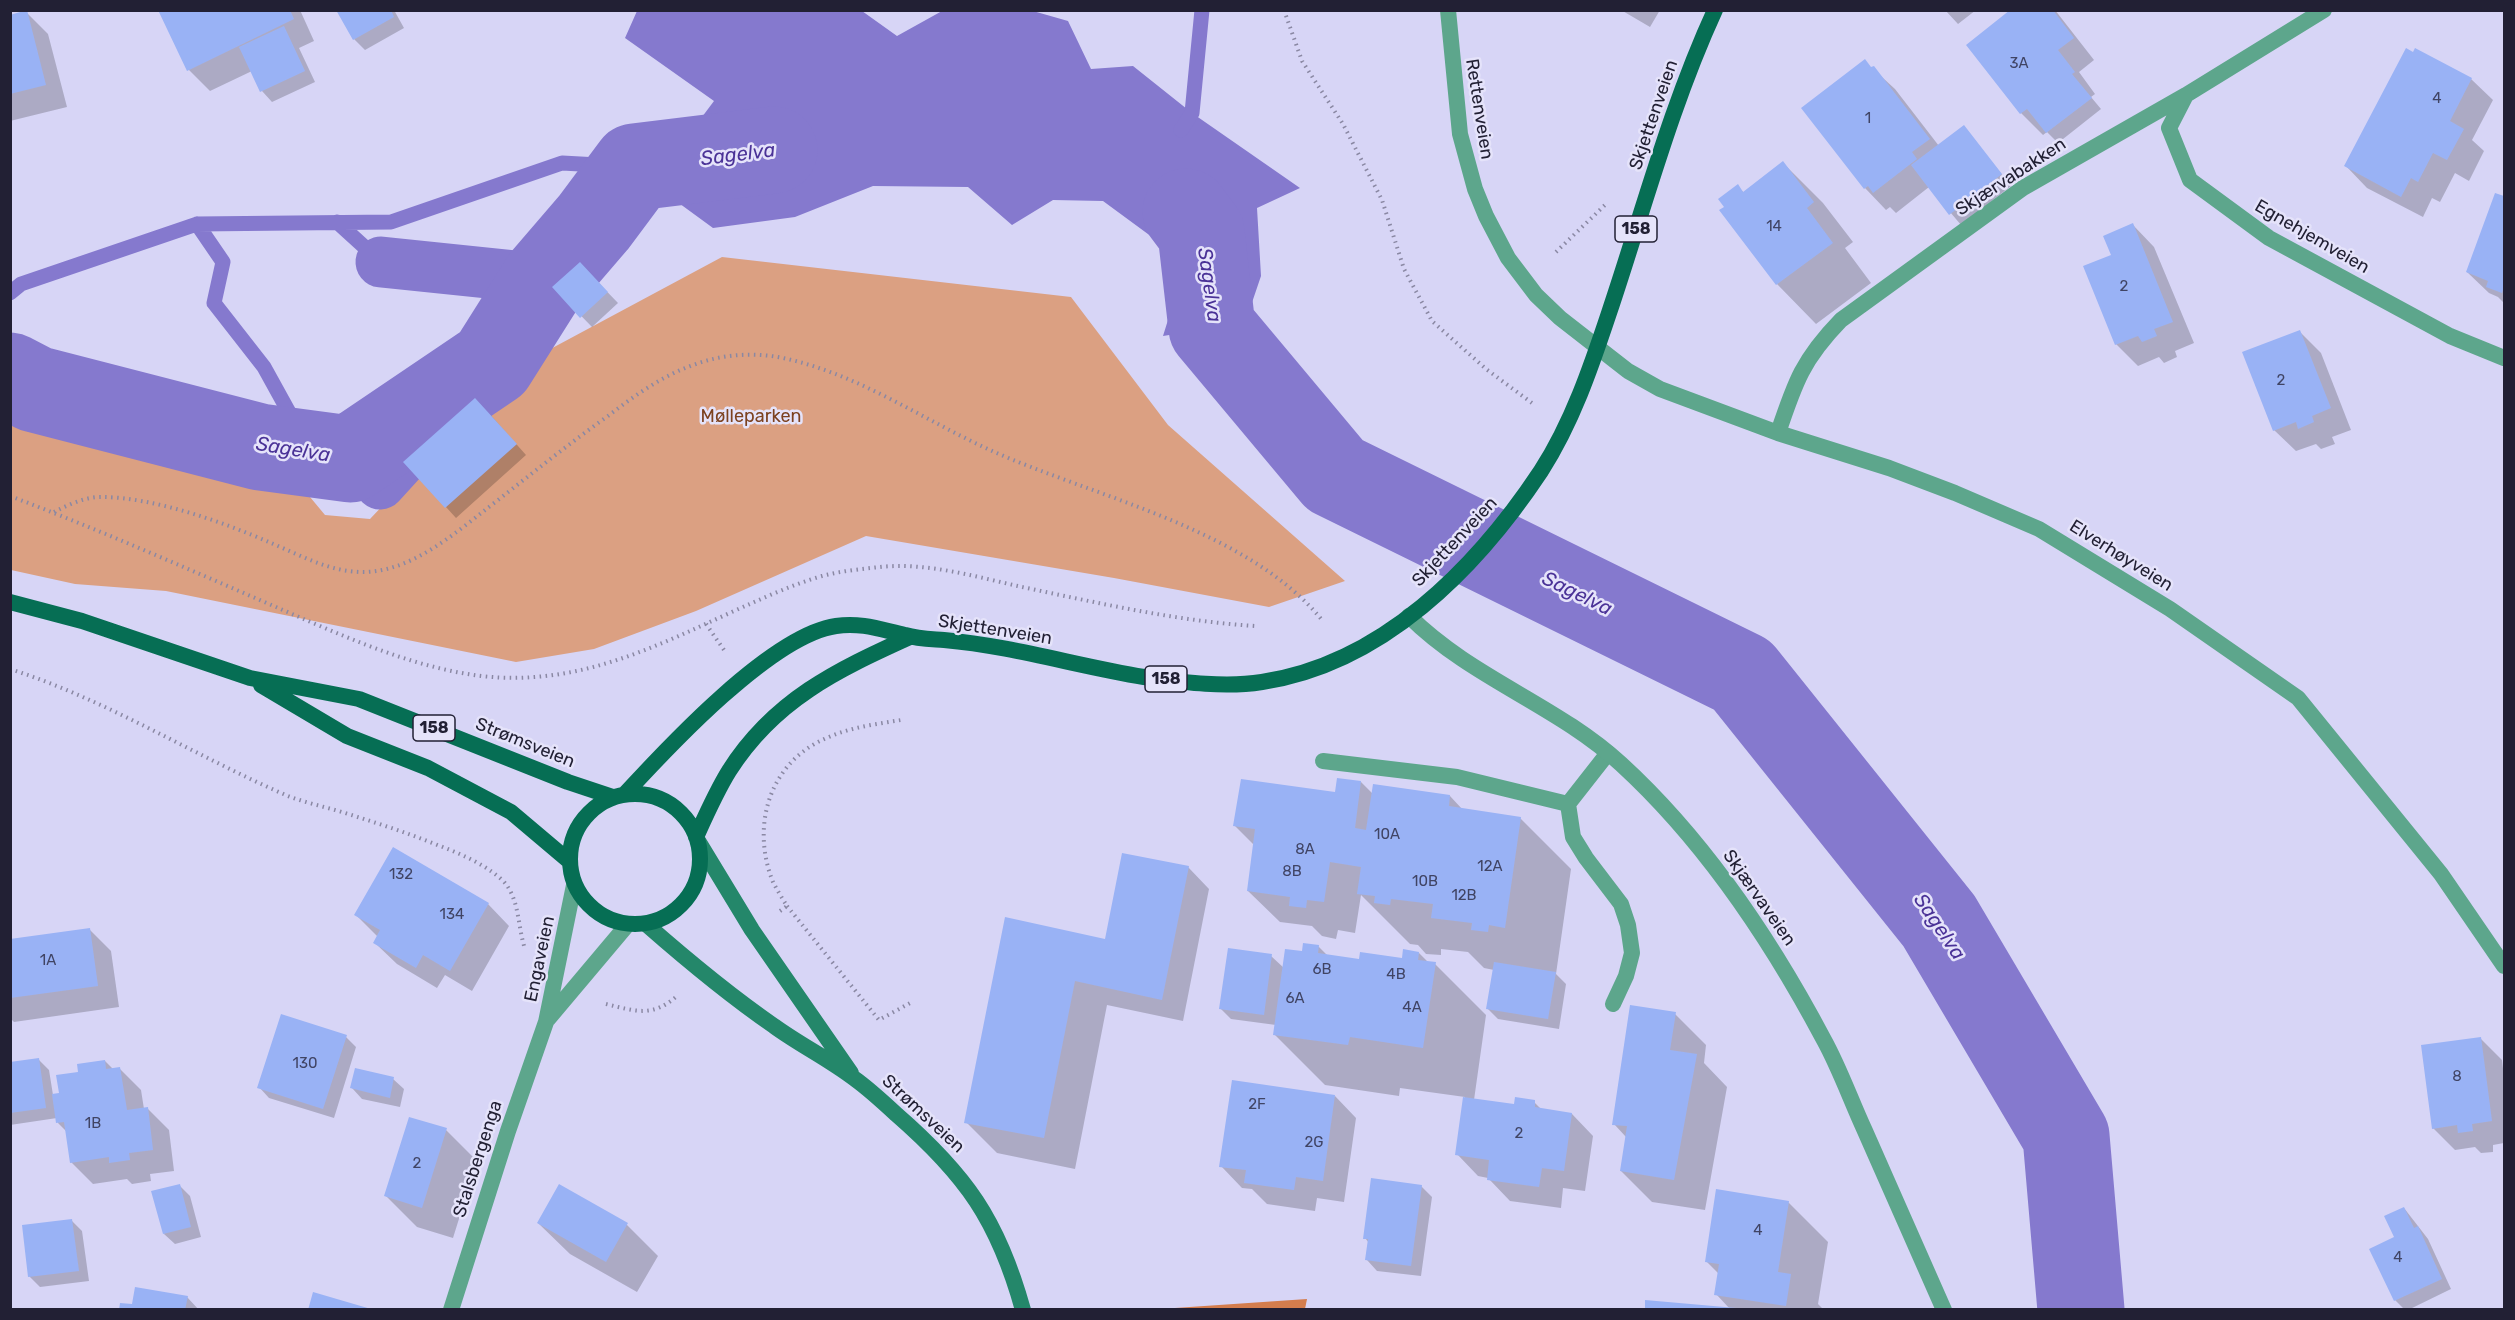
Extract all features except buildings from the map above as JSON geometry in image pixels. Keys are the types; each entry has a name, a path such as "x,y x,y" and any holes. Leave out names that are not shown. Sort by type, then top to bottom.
{"main road":[{"name":"Skjettenveien","path":"619,796 705,712 770,658 794,643 835,626 870,625 910,637 976,643 1145,677 1225,684 1261,682 1312,670 1342,659 1366,646 1409,616 1454,577 1516,505 1556,446 1598,347 1682,90 1715,10"},
{"name":"Strømsveien","path":"10,602 113,631 250,678 359,699 568,782 619,796"},
{"name":"Skjettenveien","path":"697,839 728,772 743,751 776,714 820,681 848,665 910,637"},
{"name":"Strømsveien","path":"250,678 347,736 429,768 512,812 570,861"},
{"name":"158","path":"647,795 669,803 690,824 697,839 699,868 691,894 679,908 664,918 646,924 628,924 611,920 596,912 574,885 570,861 571,845 577,829 586,816 599,805 619,796 647,795"},
{"name":"Strømsveien","path":"697,839 752,930 854,1078"},
{"name":"Strømsveien","path":"646,924 702,972 766,1020 854,1078 934,1146 973,1193 1005,1253 1023,1310"}],"street":[{"name":"Rettenveien","path":"1448,10 1460,134 1475,189 1486,216 1508,258 1536,295 1560,318 1598,347"},
{"name":"Skjærvabakken","path":"1778,433 1801,370 1817,345 1841,320 2023,188 2186,95 2324,10"},
{"name":"Egnehjemveien","path":"2186,95 2169,128 2190,180 2269,238 2450,336 2505,358"},
{"name":"Elverhøyveien","path":"1598,347 1628,370 1660,389 1778,433 1900,472 2039,529 2170,609 2298,698 2441,874 2505,966"},
{"name":"Skjærvaveien","path":"1409,616 1432,639 1454,655 1549,711 1608,753 1663,806 1708,859 1786,973 1825,1042 1944,1310"},
{"path":"1608,753 1569,804 1574,837 1586,858 1621,904 1628,925 1632,952 1626,976 1613,1004"},
{"path":"1323,761 1457,777 1569,804"},
{"name":"Engaveien","path":"546,1022 574,885"},
{"name":"Engaveien","path":"546,1022 628,924"},
{"name":"Stalsbergenga","path":"451,1310 508,1131 546,1022"}],"path":[{"path":"1284,10 1302,61 1343,124 1382,200 1404,269 1432,321 1486,369 1532,403"},
{"path":"1556,252 1596,216 1610,196"},
{"path":"54,512 76,502 99,497 137,502 229,526 336,570 366,572 390,567 413,559 458,531 588,430 658,381 692,365 722,357 752,354 784,358 862,383 898,405 993,451 1182,525 1230,549 1267,572 1297,594 1322,620"},
{"path":"10,496 100,530 369,645 455,672 517,678 584,671 618,662 802,583 833,574 885,567 920,568 970,575 1178,617 1254,626"},
{"path":"706,624 729,658"},
{"path":"10,669 40,678 93,701 201,756 291,797 396,828 481,864 511,890 517,906 519,930 528,956"},
{"path":"901,720 853,729 828,737 807,749 781,774 768,801 764,839 773,882 787,906 879,1020 912,1002"},
{"path":"777,913 787,906"},
{"path":"599,1002 639,1013 664,1007 679,994"}],"green space":[{"name":"Mølleparken","path":"722,257 1071,297 1168,425 1345,581 1269,607 866,536 696,611 594,649 516,662 166,591 75,584 11,570 10,421 25,427 58,419 111,430 194,460 221,455 305,491 325,515 370,519 388,500 379,490 474,390"}],"shaded area":[{"path":"1307,1299 1305,1309 1174,1309 1175,1308"}],"water":[{"path":"637,11 862,11 897,36 942,11 1033,11 1068,21 1091,69 1133,66 1192,113 1300,188 1257,208 1261,276 1243,329 1212,328 1163,336 1186,262 1103,201 1053,200 1012,225 968,187 873,186 795,217 713,228 661,190 644,129 696,125 714,101 625,38"}],"waterway":[{"path":"1181,130 1192,113 1202,10"},
{"name":"Sagelva","path":"10,376 35,389 260,447 350,459 492,363 545,279 594,222 635,167 774,150"},
{"path":"10,293 21,284 197,224 391,222 562,163 635,167"},
{"name":"Sagelva","path":"1186,212 1201,232 1212,328 1335,475 1742,675 1939,921 2066,1136 2081,1310"},
{"path":"337,222 381,262"},
{"path":"197,224 223,262 214,303 264,367 312,454"},
{"path":"381,262 545,279"},
{"path":"380,484 421,439"}]}
